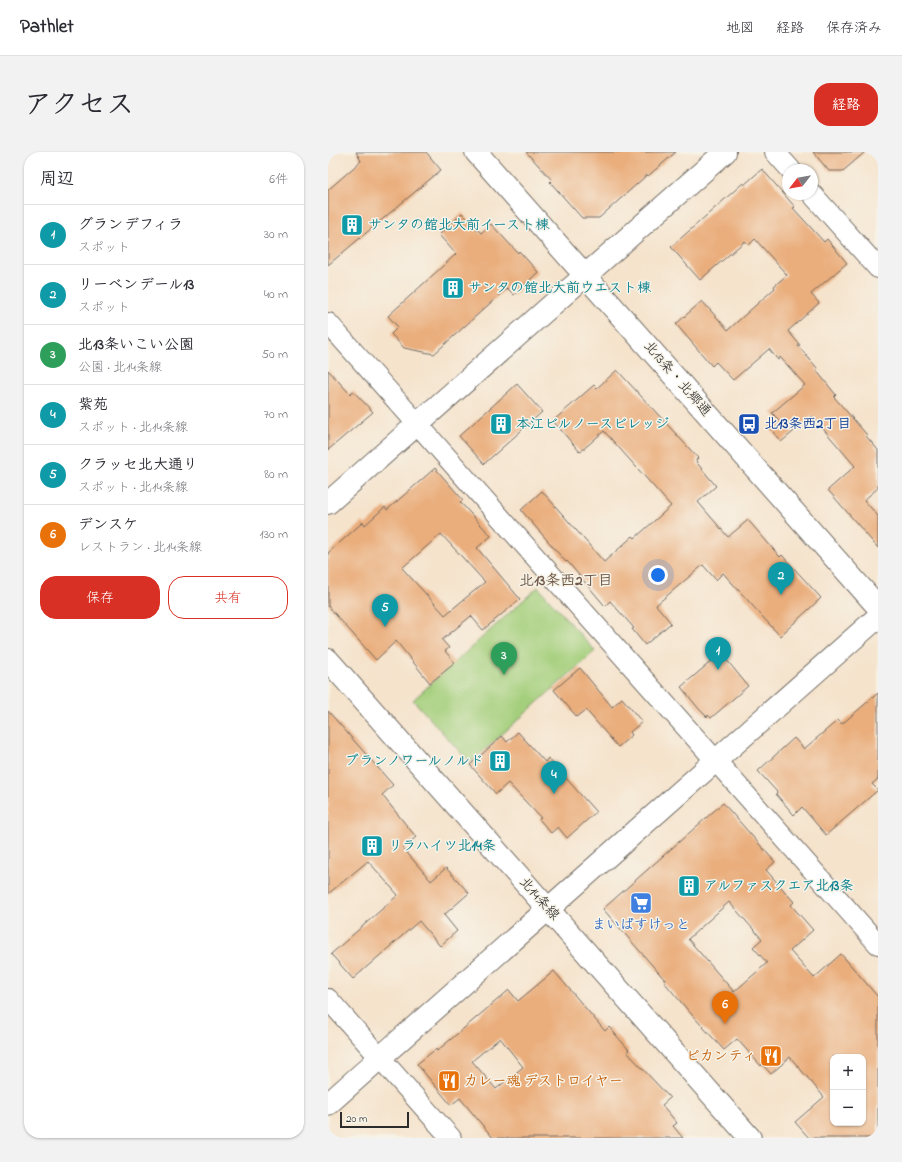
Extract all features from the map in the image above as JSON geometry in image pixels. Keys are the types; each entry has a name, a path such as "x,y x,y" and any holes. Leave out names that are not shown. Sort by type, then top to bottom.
{"street":[{"name":"北13条・北郷通","path":"476,152 878,607"},
{"path":"328,503 725,152"},
{"path":"775,152 786,164"},
{"path":"817,200 878,268"},
{"path":"328,323 878,944"},
{"path":"328,1104 547,908 878,617"},
{"name":"北14条線","path":"328,660 750,1138"},
{"path":"328,999 451,1138"}],"green space":[{"path":"538,587 595,651 470,763 413,700"}],"building":[{"name":"サンタの館北大前イースト棟","path":"356,152 426,152 441,170 328,265 328,190 361,161"},
{"path":"526,152 676,152 648,176 647,175 599,218 582,218 550,182 552,180"},
{"path":"813,152 865,152 843,171 829,171"},
{"path":"762,169 782,192 782,200 789,200 795,207 793,208 824,242 827,239 847,263 811,294 819,303 788,331 800,345 798,346 818,369 816,370 836,395 834,397 878,450 878,488 864,500 878,516 878,548 828,490 855,466 812,416 781,442 769,427 779,420 772,413 805,385 780,357 778,360 769,349 733,380 716,362 712,366 676,324 702,301 728,330 775,288 774,286 787,275 755,239 749,245 745,241 700,280 671,247 743,183 744,185"},
{"name":"サンタの館北大前ウエスト棟","path":"462,213 481,233 491,224 538,272 514,295 507,288 434,354 404,348 391,334 398,327 388,316 456,254 439,235"},
{"path":"328,370 350,394 353,391 373,412 328,450"},
{"path":"617,370 698,458 696,460 697,463 716,486 698,502 728,537 748,520 780,557 782,555 821,598 780,636 723,573 716,580 703,565 656,605 671,623 645,645 632,629 634,628 610,601 605,606 521,510 542,491 604,562 633,536 635,538 671,506 604,431 580,452 553,421 594,385 597,388"},
{"name":"本江ビルノースビレッジ","path":"517,384 542,412 484,464 459,436"},
{"path":"435,468 463,500 460,502 491,536 477,548 520,599 483,630 471,616 442,640 449,648 445,651 455,663 430,683 396,641 376,660 328,606 328,553 363,522 365,525 385,507 387,510","holes":["441,534 485,582 445,615 402,568"]},
{"path":"721,653 748,686 711,718 708,715 707,717 699,709 681,687"},
{"path":"580,668 612,707 622,698 642,722 630,732 632,735 618,747 586,710 577,717 554,690"},
{"path":"878,693 878,779 872,784 878,790 826,835 802,807 794,815 776,794 777,792 758,771 794,738 804,749 838,720 842,724"},
{"path":"328,711 393,785 382,795 416,837 403,848 431,881 446,868 469,893 444,915 457,931 440,946 419,921 353,979 331,954 398,895 368,861 328,894"},
{"path":"518,732 545,762 548,758 596,812 567,838 558,827 551,833 539,819 541,818 508,783 496,794 470,765 502,736 507,742"},
{"path":"723,803 775,862 766,870 794,902 791,905 813,930 790,951 814,978 841,954 878,997 878,1138 809,1138 795,1122 824,1097 790,1057 771,1074 762,1064 761,1066 737,1039 724,1050 664,982 666,981 603,909","holes":["729,902 762,939 753,947 767,963 734,992 688,939"]},
{"path":"554,971 605,1031 609,1027 629,1050 627,1052 670,1098 662,1105 677,1123 673,1126 683,1138 493,1138 460,1098 451,1105 417,1064 436,1049 437,1051 509,990 518,1001","holes":["500,1038 523,1067 496,1089 472,1061"]}],"place":[{"name":"サンタの館北大前イースト棟","path":"352,225"},
{"name":"サンタの館北大前ウエスト棟","path":"453,288"},
{"name":"本江ビルノースビレッジ","path":"501,424"},
{"name":"北13条西2丁目","path":"749,424"},
{"name":"リーベンデール13","path":"781,595"},
{"name":"クラッセ北大通り","path":"385,627"},
{"name":"グランデフィラ","path":"718,670"},
{"name":"北13条いこい公園","path":"504,675"},
{"name":"ブランノワールノルド","path":"500,761"},
{"name":"紫苑","path":"554,794"},
{"name":"リラハイツ北14条","path":"372,846"},
{"name":"アルファスクエア北13条","path":"689,886"},
{"name":"まいばすけっと","path":"641,903"},
{"name":"デンスケ","path":"725,1024"},
{"name":"ピカンティ","path":"771,1056"},
{"name":"カレー魂 デストロイヤー","path":"449,1081"}],"district":[{"name":"北13条西2丁目","path":"566,581"}]}
